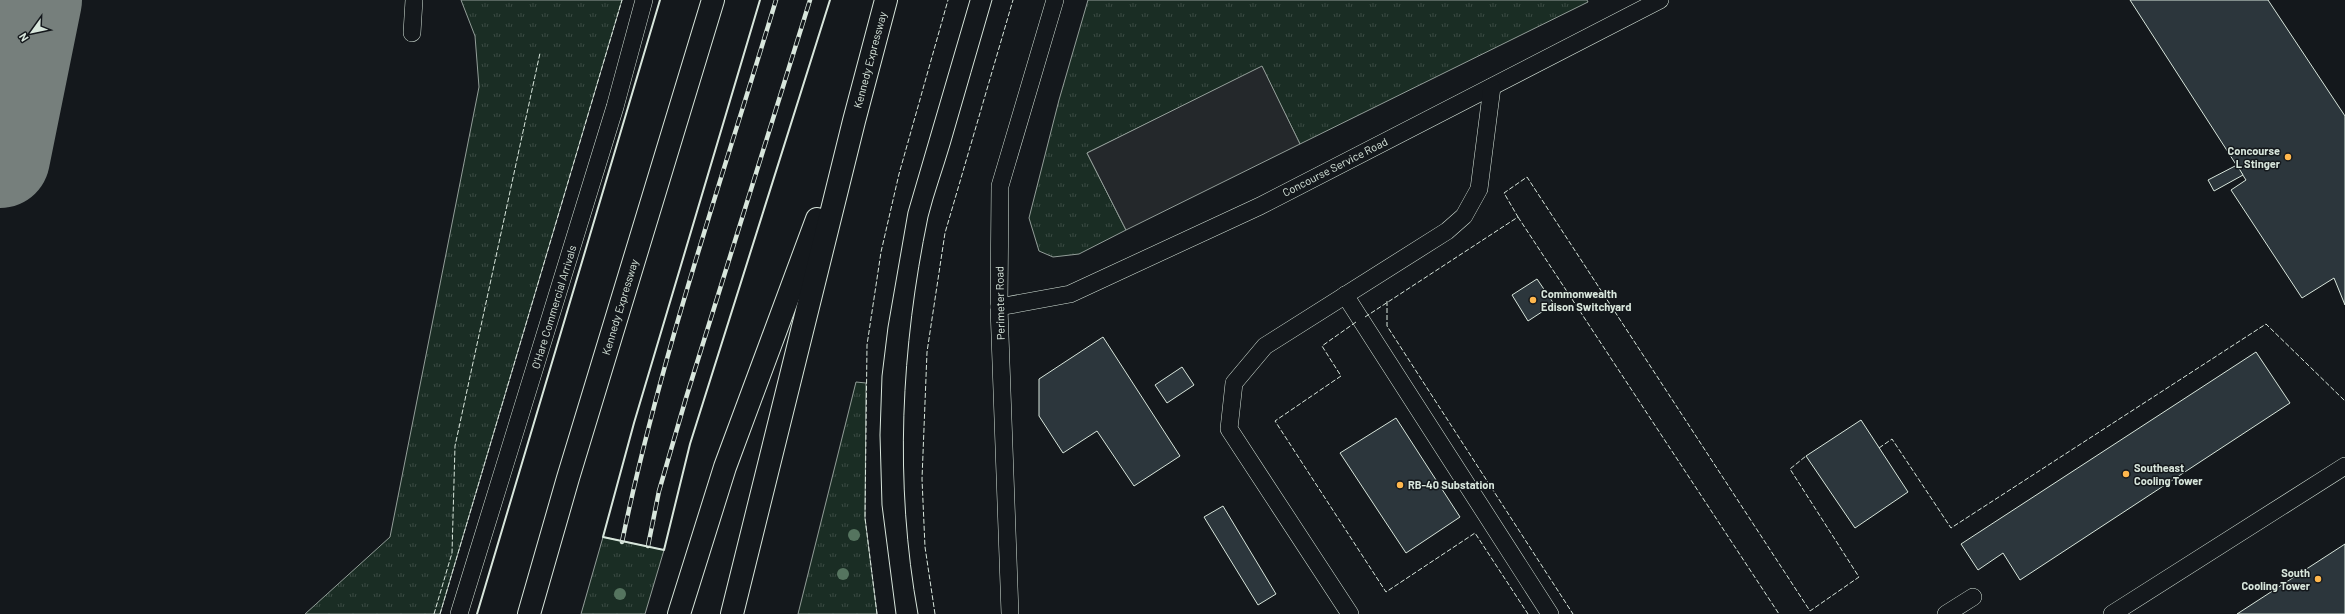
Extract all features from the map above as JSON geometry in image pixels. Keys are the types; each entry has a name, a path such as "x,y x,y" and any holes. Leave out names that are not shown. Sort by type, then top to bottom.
{"highway":[{"name":"Kennedy Expressway","path":"529,614 568,478 713,0"},
{"name":"Kennedy Expressway","path":"854,121 886,0"},
{"path":"679,614 725,467 854,121"},
{"path":"732,614 854,121"}],"lane":[{"path":"412,33 414,0"},
{"name":"O'Hare Commercial Arrivals","path":"460,614 615,107 644,0"},
{"name":"Perimeter Road","path":"1010,614 999,307 1000,186 1055,0"},
{"name":"Concourse Service Road","path":"999,307 1070,294 1260,206 1660,0"},
{"path":"1350,614 1229,429 1234,383 1265,346 1447,231 1464,216 1479,188 1492,87"},
{"path":"1345,295 1550,614"},
{"path":"2112,614 2345,466"},
{"path":"1946,614 1973,597"}],"green space":[{"path":"461,0 622,0 440,614 305,614 390,537 479,87 475,36"},
{"path":"1088,0 1587,0 1588,2 1300,144 1262,67 1087,153 1126,230 1079,254 1053,257 1039,251 1029,218 1059,100"},
{"path":"856,382 866,383 865,518 877,614 798,614"},
{"path":"603,537 664,550 645,614 581,614"}],"shaded area":[{"path":"1262,66 1300,144 1126,230 1087,153"}],"building":[{"name":"Concourse L Stinger","path":"2130,0 2268,0 2345,116 2345,305 2334,278 2302,298 2231,190 2246,180"},
{"path":"2237,165 2243,175 2214,191 2208,180"},
{"name":"Commonwealth Edison Switchyard","path":"1537,279 1554,304 1528,321 1512,295"},
{"path":"1103,337 1180,456 1134,486 1097,431 1063,453 1039,416 1039,379"},
{"name":"Southeast Cooling Tower","path":"2256,352 2290,403 2020,580 2003,553 1978,570 1961,544"},
{"path":"1182,367 1194,385 1167,403 1155,385"},
{"name":"RB-40 Substation","path":"1396,418 1460,517 1406,553 1340,453"},
{"path":"1861,420 1908,492 1855,528 1806,456"},
{"path":"1223,506 1276,594 1258,605 1204,517"},
{"name":"South Cooling Tower","path":"2345,544 2345,614 2237,614"}],"taxiway":[{"path":"0,158 32,0"}],"tram line":[{"path":"896,614 882,505 880,435 882,376 888,327 908,212 970,0"},
{"path":"918,614 910,564 903,465 907,365 912,316 928,217 992,0"}],"railway":[{"path":"622,542 637,473 673,337 776,0"},
{"path":"648,546 659,491 686,398 810,0"}],"fence":[{"path":"440,614 622,0"},
{"path":"877,614 865,518 867,345 881,252 899,174 948,0"},
{"path":"935,614 925,547 922,479 927,352 945,233 1013,0"},
{"path":"434,614 452,553 455,446 540,53"},
{"path":"1365,317 1518,217 1504,193 1527,177 1810,611 1859,577 1790,469 1806,456"},
{"path":"1518,217 1779,614"},
{"path":"1387,301 1387,326 1573,614"},
{"path":"1356,322 1322,346 1341,376 1275,421 1386,592 1475,533 1528,614"},
{"path":"1879,448 1892,439 1951,528 2266,324 2345,401"}],"wall":[{"path":"477,614 660,0"},
{"path":"760,0 634,423 603,537 664,550 690,444 830,0"}],"place":[{"name":"Concourse L Stinger","path":"2288,157"},
{"name":"Commonwealth Edison Switchyard","path":"1533,300"},
{"name":"Southeast Cooling Tower","path":"2126,474"},
{"name":"RB-40 Substation","path":"1400,485"},
{"name":"South Cooling Tower","path":"2318,579"}]}
